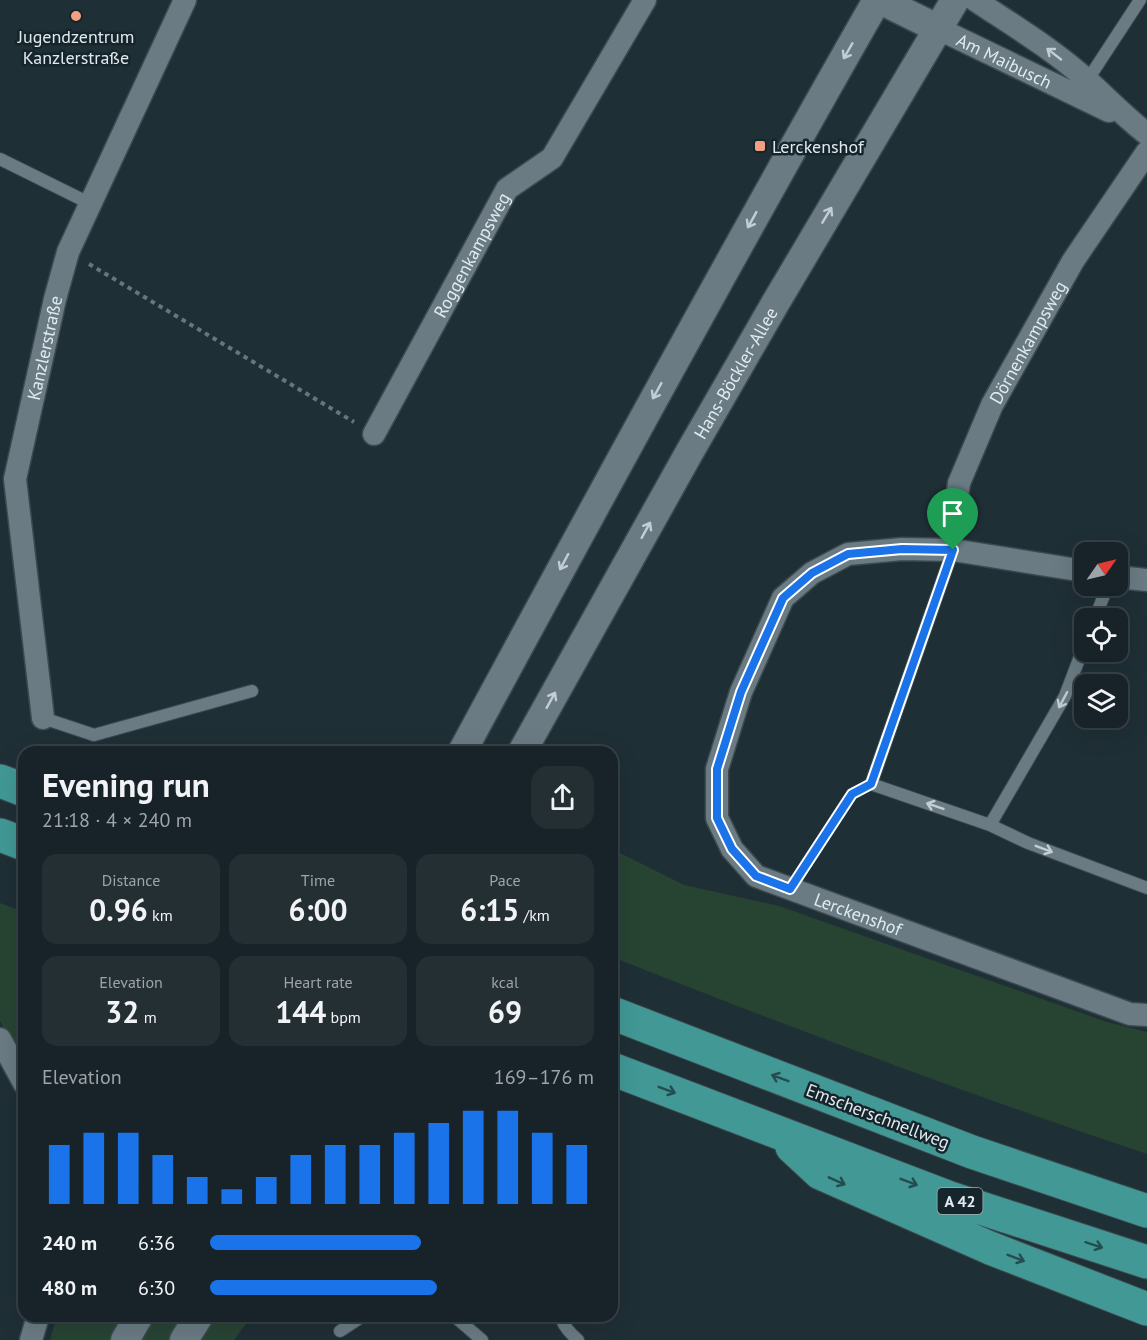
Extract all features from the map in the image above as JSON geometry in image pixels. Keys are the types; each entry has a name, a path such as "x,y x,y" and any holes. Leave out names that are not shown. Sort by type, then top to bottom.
{"highway":[{"path":"0,781 18,788"},
{"path":"0,835 18,842"},
{"name":"Emscherschnellweg","path":"618,1015 972,1152 1147,1211"},
{"name":"A 42","path":"618,1071 950,1198 1147,1262"},
{"path":"776,1132 820,1173 990,1248 1147,1309"},
{"path":"972,1152 1147,1190"}],"street":[{"name":"Kanzlerstraße","path":"43,718 7,481 68,252 185,0"},
{"name":"Roggenkampsweg","path":"374,434 507,189 552,158 645,0"},
{"name":"Am Maibusch","path":"879,0 937,28 1082,88"},
{"path":"465,746 637,427 781,167 879,0"},
{"name":"Hans-Böckler-Allee","path":"525,746 689,453 937,28 956,0"},
{"name":"Am Maibusch","path":"975,0 1036,41 1082,88 1143,134"},
{"name":"Dörnenkampsweg","path":"956,504 959,483 992,405 1143,134"},
{"name":"Lerckenshof","path":"1074,570 953,550 902,549 848,554 812,573 783,598 741,692 717,769 717,818 732,849 756,876 1130,1014 1147,1015"},
{"path":"1128,578 1147,580"},
{"path":"0,1039 18,1072"},
{"path":"31,1340 36,1322"},
{"path":"125,1340 136,1322"},
{"path":"184,1340 195,1322"}],"lane":[{"path":"1082,88 1140,0"},
{"path":"0,159 89,203"},
{"name":"Dörnenkampsweg","path":"953,550 956,504"},
{"path":"953,550 871,784 990,825 1028,843 1147,888"},
{"path":"990,825 1065,696 1078,662"},
{"path":"43,718 94,735 252,691"},
{"path":"340,1332 354,1322"},
{"path":"461,1322 483,1340"},
{"path":"563,1322 578,1340"}],"path":[{"path":"68,252 374,434"},
{"path":"790,889 852,794 871,784"}],"green space":[{"path":"618,852 684,885 779,906 1107,1022 1147,1032 1147,1154 1012,1108 618,959"},
{"path":"0,903 18,910 18,1052 0,1021"},
{"path":"55,1322 248,1322 234,1340 50,1340"}],"place":[{"name":"Jugendzentrum Kanzlerstraße","path":"76,16"},
{"name":"Lerckenshof","path":"760,146"}],"route":[{"path":"902,549 953,550 871,784 852,794 790,889 756,876 732,849 717,818 717,769 741,692 783,598 812,573 848,554 902,549"}]}
